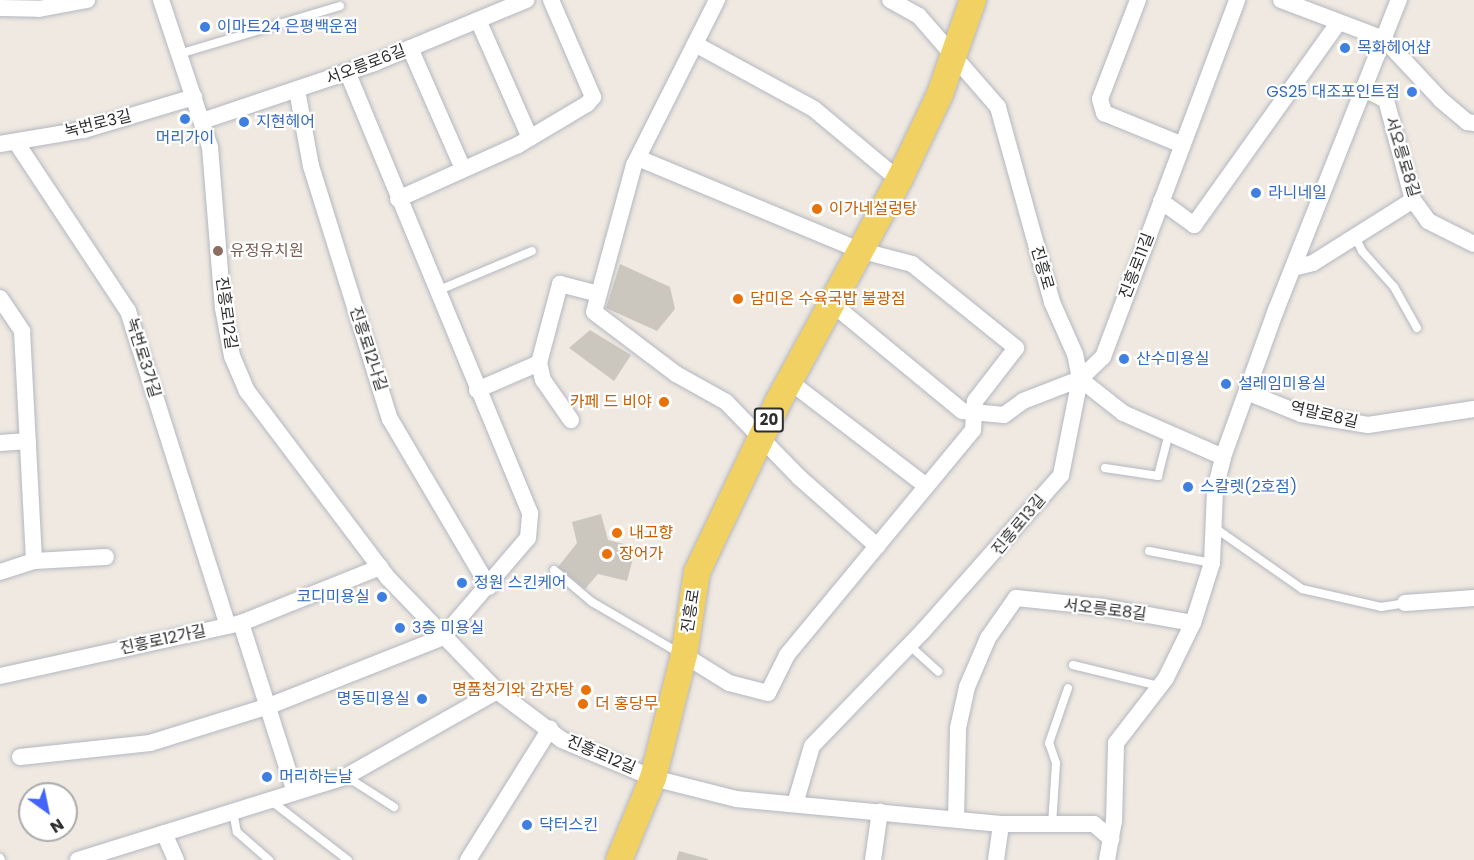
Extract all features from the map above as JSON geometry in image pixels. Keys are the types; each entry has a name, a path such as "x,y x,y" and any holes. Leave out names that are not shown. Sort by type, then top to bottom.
{"main road":[{"name":"진흥로","path":"622,857 653,777 684,655 697,572 789,381 830,302 899,180 956,57 973,0"}],"street":[{"path":"0,8 87,0"},
{"name":"진흥로12길","path":"161,0 210,147 223,308 232,356 247,391 380,567 442,636 497,691 562,740 653,777"},
{"name":"서오릉로6길","path":"202,121 348,73 526,0"},
{"path":"398,199 530,138 587,104 593,97 551,0"},
{"path":"717,0 638,158 594,312 676,374 726,402 800,478 877,546"},
{"name":"진흥로","path":"890,0 918,16 998,107 1052,302 1075,354 1080,379"},
{"path":"1138,0 1100,99 1104,113 1183,145"},
{"name":"진흥로11길","path":"1080,379 1103,357 1237,0"},
{"path":"1281,0 1384,39 1441,100 1467,122 1474,123"},
{"path":"1107,860 1111,839 1116,743 1159,686 1193,623 1212,563 1215,490 1223,457 1293,268 1399,0"},
{"path":"478,20 530,138"},
{"path":"1161,201 1194,225 1339,22"},
{"path":"695,44 814,109 899,180"},
{"path":"410,48 463,170"},
{"path":"20,757 150,743 269,706 442,636 489,587 528,538 531,526 530,513 477,390 348,73"},
{"name":"서오릉로8길","path":"1363,88 1386,100 1413,200 1428,221 1474,244"},
{"name":"진흥로12나길","path":"297,90 311,166 390,419 489,587"},
{"name":"녹번로3길","path":"8,143 84,130 194,97"},
{"name":"녹번로3가길","path":"8,143 128,311 197,531 234,625"},
{"name":"진흥로","path":"638,158 859,250 912,264 1016,348 975,401 973,430 925,485 787,655 768,693 729,683 684,655"},
{"path":"1293,268 1313,263 1413,200"},
{"path":"571,420 543,380 539,363 560,284 598,294"},
{"path":"0,298 22,331 34,561"},
{"path":"830,302 963,411 1004,415 1023,401 1080,379 1123,413 1223,457"},
{"path":"477,390 539,363"},
{"name":"진흥로13길","path":"795,804 812,746 910,646 1061,475 1080,379"},
{"path":"789,381 925,485"},
{"name":"역말로8길","path":"1247,392 1301,414 1368,425 1474,409"},
{"path":"0,443 28,441"},
{"path":"0,572 34,561 106,557"},
{"path":"295,792 269,706 234,625 380,567"},
{"name":"서오릉로8길","path":"956,819 958,728 967,687 987,638 1016,598 1103,607 1193,623"},
{"path":"1405,603 1474,598"},
{"name":"진흥로12가길","path":"0,676 234,625"},
{"path":"78,860 347,776 497,691"},
{"path":"468,860 550,729"},
{"path":"653,777 736,799 1001,824 1094,824 1111,839"},
{"path":"873,860 880,812"},
{"path":"996,860 1001,824"},
{"path":"164,833 176,860"}],"lane":[{"path":"179,54 340,6"},
{"path":"1356,237 1362,251 1394,287 1417,328"},
{"path":"437,291 532,251"},
{"path":"1106,468 1158,477 1169,433"},
{"path":"1215,528 1302,589 1381,607 1405,603"},
{"path":"1149,551 1212,563"},
{"path":"554,570 592,602 684,655"},
{"path":"910,646 938,671"},
{"path":"1073,665 1159,686"},
{"path":"1052,825 1056,763 1049,743 1068,688"},
{"path":"347,776 394,807"},
{"path":"270,800 348,860"},
{"path":"233,812 237,832 269,860"}],"building":[{"path":"620,264 670,287 675,309 657,331 606,308"},
{"path":"590,330 631,355 614,381 569,348"},
{"path":"601,514 608,540 636,547 627,581 598,574 585,589 558,567 577,543 572,522"},
{"path":"679,851 708,859 708,860 676,860"}],"place":[{"name":"이마트24 은평백운점","path":"205,27"},
{"name":"목화헤어샵","path":"1345,48"},
{"name":"GS25 대조포인트점","path":"1412,92"},
{"name":"머리가이","path":"185,119"},
{"name":"지현헤어","path":"244,122"},
{"name":"라니네일","path":"1256,193"},
{"name":"이가네설렁탕","path":"817,209"},
{"name":"유정유치원","path":"218,251"},
{"name":"담미온 수육국밥 불광점","path":"738,299"},
{"name":"산수미용실","path":"1124,359"},
{"name":"설레임미용실","path":"1226,384"},
{"name":"카페 드 비야","path":"664,402"},
{"name":"스칼렛(2호점)","path":"1188,487"},
{"name":"내고향","path":"617,533"},
{"name":"장어가","path":"607,554"},
{"name":"정원 스킨케어","path":"462,583"},
{"name":"코디미용실","path":"382,597"},
{"name":"3층 미용실","path":"400,628"},
{"name":"명품청기와 감자탕","path":"586,690"},
{"name":"명동미용실","path":"422,699"},
{"name":"더 홍당무","path":"583,704"},
{"name":"머리하는날","path":"267,777"},
{"name":"닥터스킨","path":"527,825"}]}
